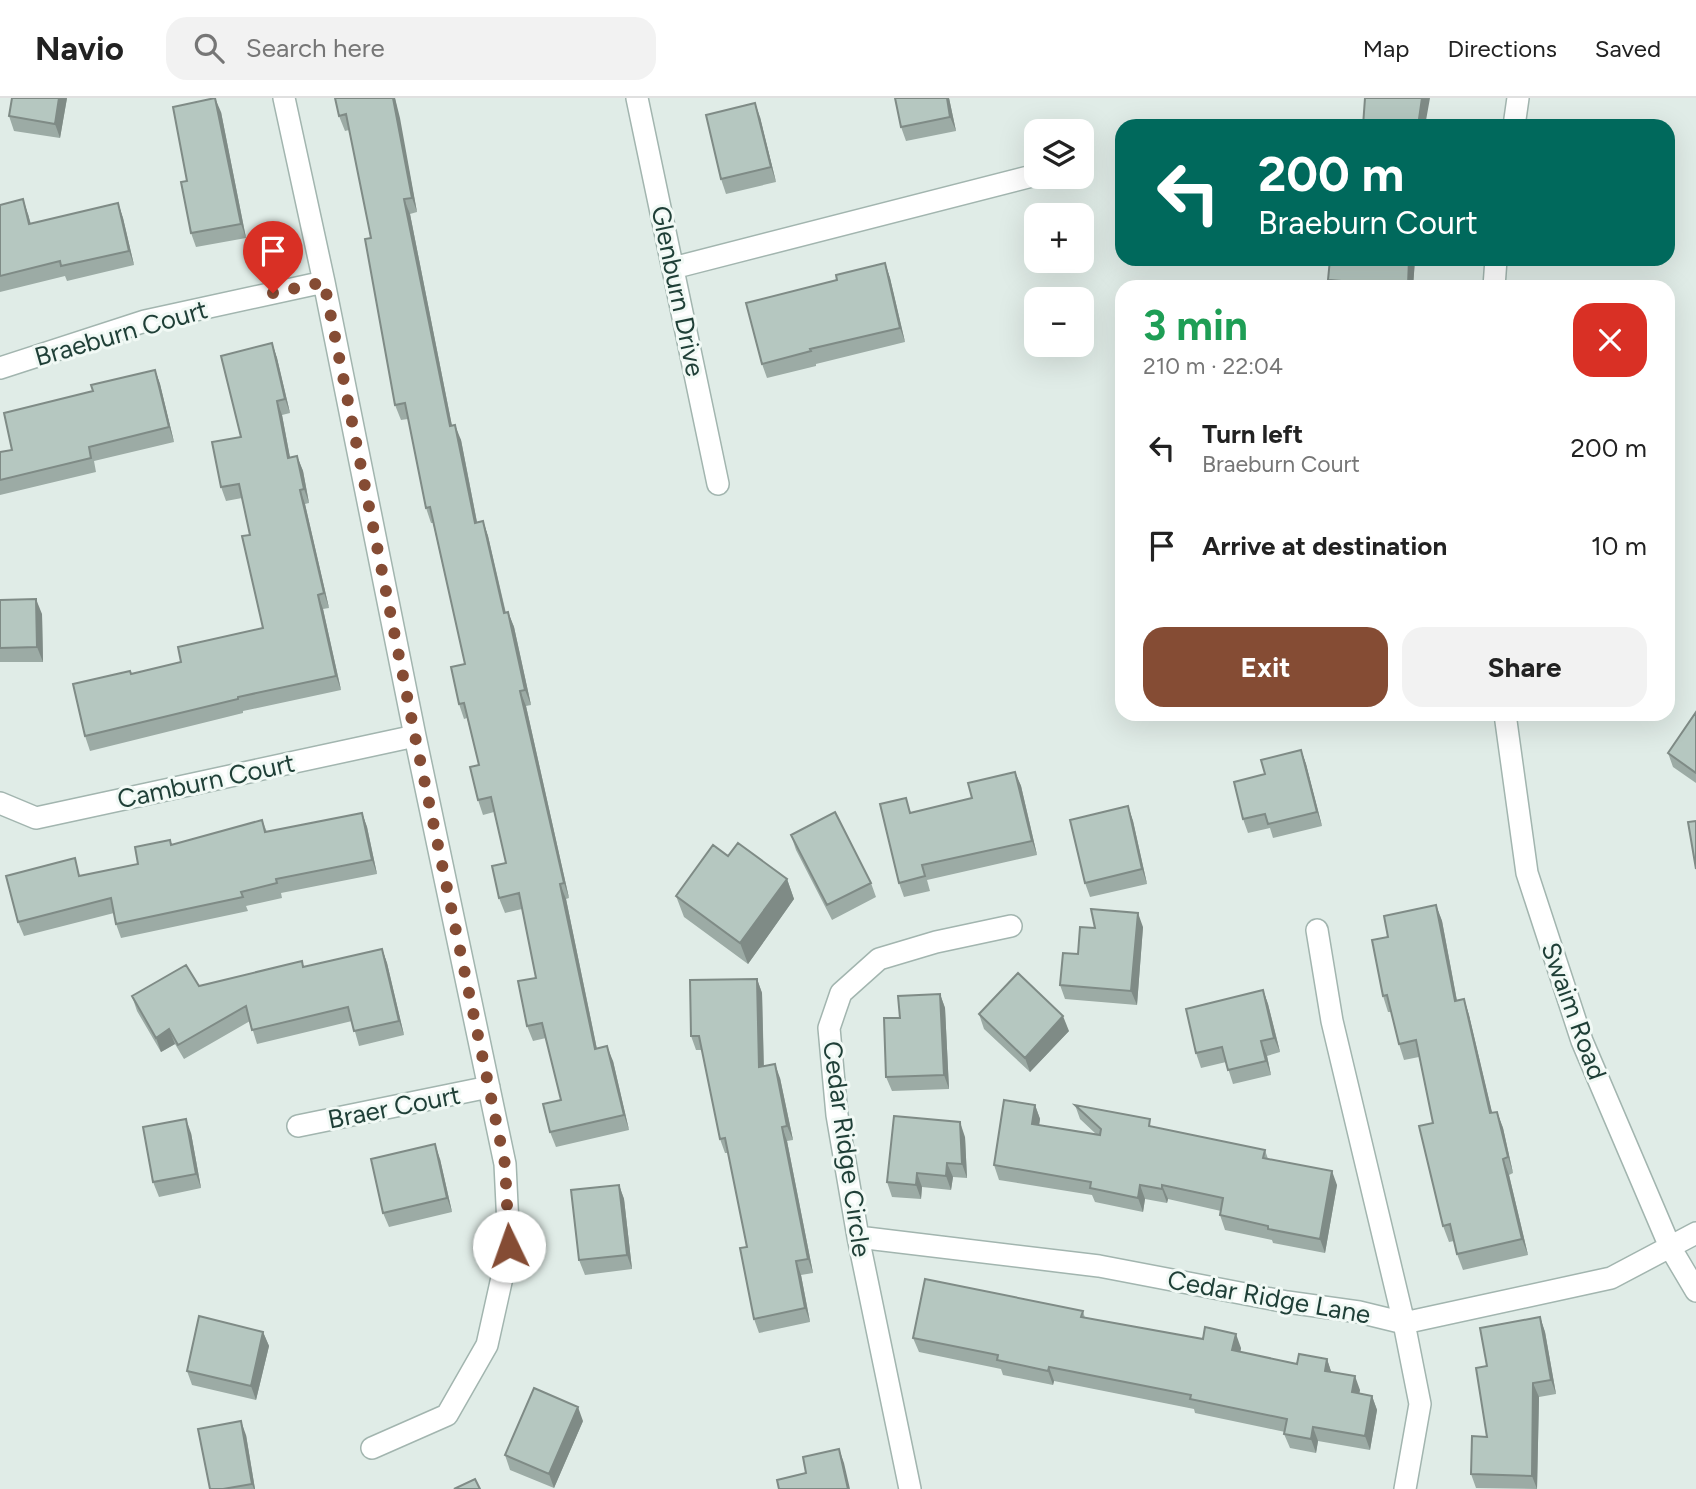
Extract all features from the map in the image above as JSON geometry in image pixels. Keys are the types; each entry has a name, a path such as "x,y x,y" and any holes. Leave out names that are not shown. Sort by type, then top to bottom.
{"street":[{"path":"284,98 505,1164 509,1246 486,1345 447,1415 372,1448"},
{"name":"Glenburn Drive","path":"637,98 718,484"},
{"path":"1515,119 1518,98"},
{"path":"673,268 1024,178"},
{"name":"Braeburn Court","path":"0,368 145,321 324,282"},
{"name":"Swaim Road","path":"1506,721 1527,873 1582,1041 1670,1247 1696,1291"},
{"name":"Camburn Court","path":"0,803 36,818 415,736"},
{"name":"Cedar Ridge Circle","path":"910,1489 858,1237 837,1115 829,1028 841,993 879,959 936,942 1011,926"},
{"path":"1317,930 1332,1021 1404,1323 1420,1404 1405,1489"},
{"name":"Braer Court","path":"298,1126 489,1087"},
{"name":"Cedar Ridge Lane","path":"858,1237 1099,1266 1287,1302 1359,1312 1404,1323 1611,1278 1696,1233"}],"building":[{"path":"12,98 59,98 55,124 9,116"},
{"path":"215,98 241,224 191,233 181,182 187,181 173,107"},
{"path":"335,98 393,98 412,198 404,199 450,426 455,425 475,523 483,521 504,613 508,612 525,690 520,691 564,883 560,884 595,1049 607,1046 624,1115 550,1132 543,1104 561,1100 542,1023 527,1026 518,981 536,978 519,893 499,898 492,866 506,863 491,797 478,800 470,767 479,765 464,703 459,704 451,667 465,664 430,507 426,508 405,403 395,405 365,239 371,238 346,114 339,116"},
{"path":"895,98 947,98 950,117 901,127"},
{"path":"1365,98 1422,98 1419,119 1364,119"},
{"path":"755,103 771,167 721,179 706,115"},
{"path":"23,199 29,224 118,203 129,251 61,266 60,261 0,276 0,205"},
{"path":"885,263 900,328 810,349 811,351 762,364 746,303 837,280 836,275"},
{"path":"1329,266 1409,266 1408,280 1328,280"},
{"path":"272,343 285,399 277,401 288,458 297,456 304,489 300,490 324,593 318,595 336,676 238,697 85,736 73,684 181,662 178,647 263,628 242,536 250,535 239,484 221,487 212,442 241,437 221,356"},
{"path":"155,370 169,427 89,447 91,458 0,480 0,452 12,450 4,413 93,391 91,385"},
{"path":"36,599 37,647 0,648 0,600"},
{"path":"1696,712 1696,773 1668,753"},
{"path":"1301,750 1317,812 1268,824 1265,814 1243,819 1234,782 1265,774 1261,760"},
{"path":"1015,772 1032,841 922,865 925,876 899,883 880,804 906,798 910,813 972,798 968,783"},
{"path":"1128,806 1142,869 1085,883 1070,820"},
{"path":"835,812 871,883 827,905 791,835"},
{"path":"362,813 372,860 276,879 277,883 241,892 243,897 116,924 111,898 18,922 6,876 75,858 79,876 138,864 135,847 170,840 171,845 262,820 265,832"},
{"path":"1696,821 1696,869 1688,822"},
{"path":"738,843 787,879 740,943 676,896 713,845 728,856"},
{"path":"1436,905 1455,1001 1464,999 1490,1113 1497,1112 1508,1157 1503,1159 1522,1239 1457,1254 1450,1224 1443,1226 1419,1126 1433,1123 1416,1040 1399,1044 1387,995 1383,996 1372,940 1388,937 1384,916"},
{"path":"1091,909 1138,913 1131,991 1060,985 1063,953 1078,954 1080,927 1095,928"},
{"path":"382,949 399,1021 354,1031 348,1007 252,1030 246,1006 178,1045 169,1029 156,1038 132,996 186,965 199,986 302,961 303,967"},
{"path":"1018,973 1063,1016 1025,1058 979,1014"},
{"path":"757,979 759,1067 775,1064 787,1126 782,1127 808,1259 796,1261 805,1308 754,1319 740,1248 747,1247 725,1138 720,1139 699,1036 691,1036 690,980"},
{"path":"1263,990 1274,1038 1261,1041 1266,1061 1228,1070 1222,1047 1196,1053 1186,1009"},
{"path":"940,994 944,1075 886,1077 884,1018 900,1018 898,996"},
{"path":"1004,1100 1035,1105 1032,1124 1100,1135 1101,1129 1075,1105 1150,1119 1149,1126 1265,1150 1263,1158 1332,1171 1320,1239 1268,1229 1268,1226 1220,1215 1223,1198 1162,1185 1162,1189 1140,1185 1138,1198 1090,1188 1091,1182 994,1165"},
{"path":"894,1116 960,1122 962,1164 947,1163 946,1176 917,1173 916,1185 887,1182"},
{"path":"186,1119 196,1174 153,1182 143,1127"},
{"path":"435,1144 447,1198 383,1213 371,1159"},
{"path":"619,1185 627,1255 579,1260 571,1190"},
{"path":"925,1279 1083,1311 1081,1317 1203,1339 1205,1327 1236,1334 1232,1350 1297,1364 1299,1354 1327,1359 1325,1371 1355,1376 1352,1392 1372,1396 1365,1436 1313,1427 1311,1439 1284,1434 1287,1419 1190,1399 1191,1395 1049,1367 1048,1371 997,1360 998,1355 913,1338"},
{"path":"199,1316 263,1332 251,1386 187,1371"},
{"path":"1540,1317 1551,1380 1533,1383 1532,1476 1471,1474 1472,1436 1487,1437 1476,1368 1487,1366 1480,1328"},
{"path":"534,1388 578,1407 549,1474 505,1455"},
{"path":"241,1421 252,1484 210,1489 198,1429"},
{"path":"839,1449 848,1489 779,1489 777,1480 806,1473 803,1457"},
{"path":"475,1479 480,1489 454,1489"}],"route":[{"path":"273,293 324,282 415,736 505,1164 509,1246"}]}
